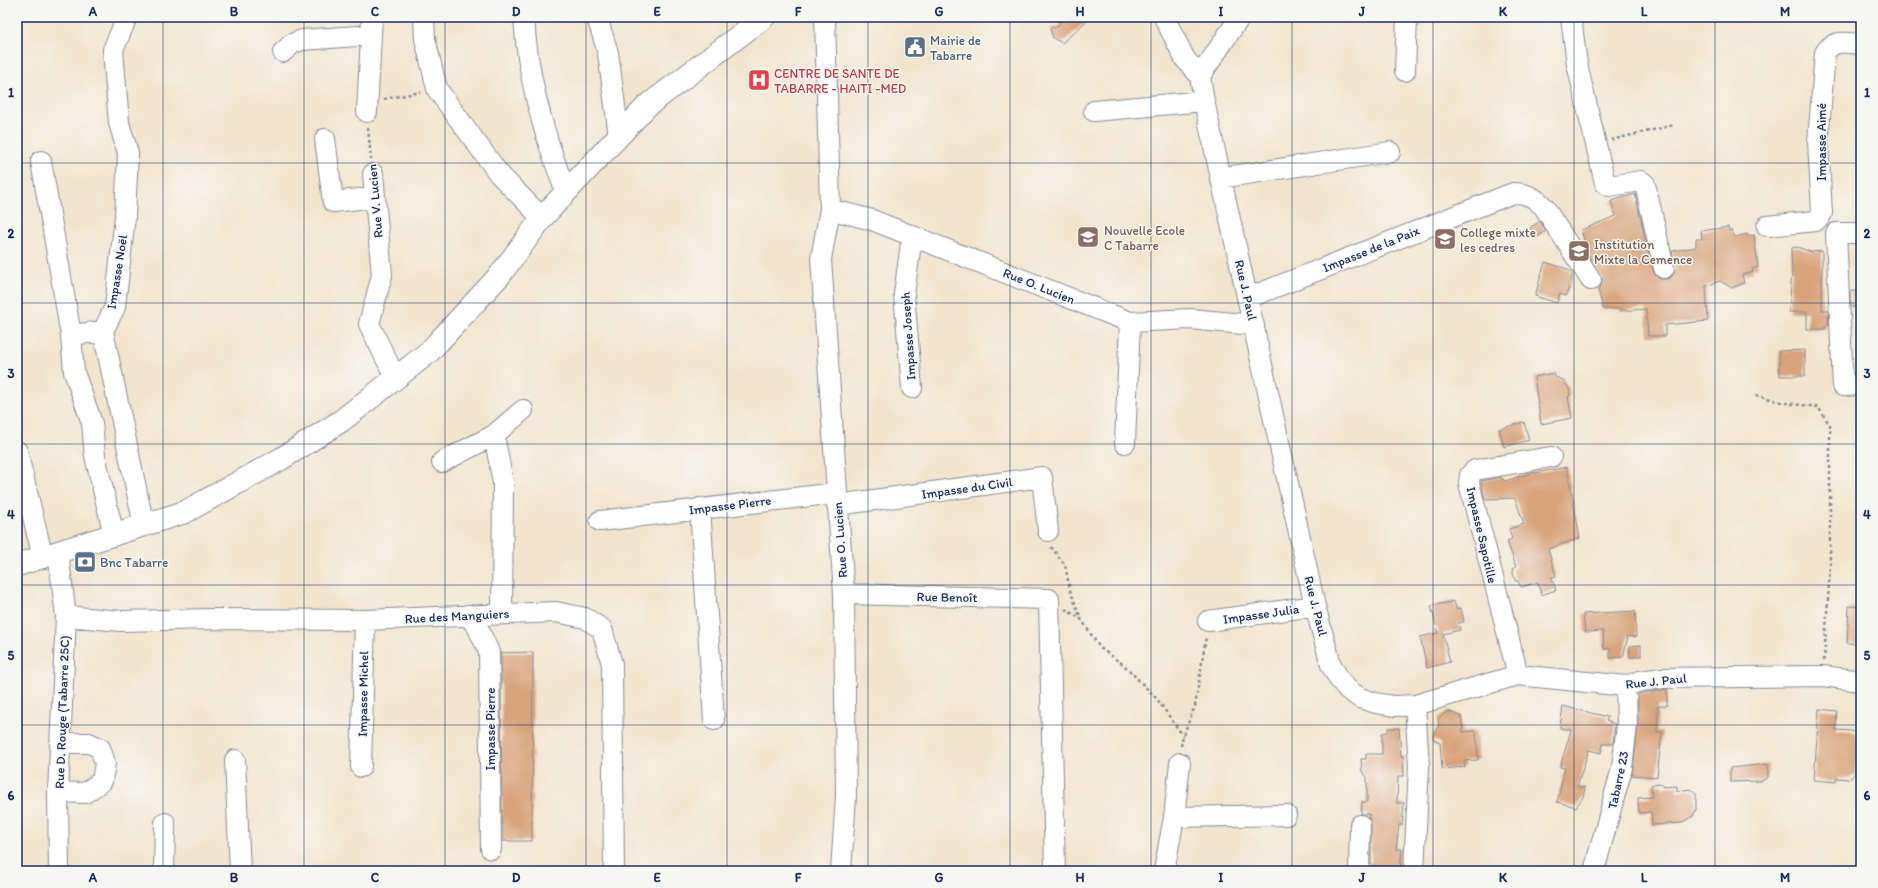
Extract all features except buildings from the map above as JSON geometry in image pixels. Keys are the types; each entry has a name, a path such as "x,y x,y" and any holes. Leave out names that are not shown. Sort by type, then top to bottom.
{"main road":[{"path":"17,565 50,556 185,512 281,459 341,421 395,377 429,352 500,275 542,218 648,106 753,21"}],"street":[{"name":"Impasse Noël","path":"103,331 115,308 125,217 128,153 118,123 113,50 126,17"},
{"path":"424,17 426,38 437,89 499,174 542,218"},
{"path":"524,17 525,34 534,87 550,152 566,192"},
{"path":"597,17 608,53 619,136"},
{"name":"Rue O. Lucien","path":"825,17 830,209 821,258 844,594 846,796 841,871"},
{"path":"1164,17 1185,59 1200,76 1240,17"},
{"path":"1405,71 1407,17"},
{"path":"1571,17 1577,64 1606,185 1609,186 1641,181 1646,184 1664,268"},
{"path":"283,52 292,44 302,40 371,26 367,107"},
{"name":"Impasse Aimé","path":"1767,226 1815,221 1820,218 1822,212 1818,142 1825,53 1829,46 1834,43 1861,44"},
{"name":"Rue J. Paul","path":"1200,76 1220,178 1254,325 1315,606 1331,665 1347,689 1360,698 1376,703 1394,706 1415,704 1518,675 1626,686 1640,681 1663,678 1823,676 1861,681"},
{"path":"1094,111 1204,101"},
{"path":"325,139 333,202 375,198"},
{"path":"1220,178 1390,152"},
{"path":"41,161 71,335 74,372 92,424 95,456 114,535"},
{"name":"Rue V. Lucien","path":"373,174 382,275 369,324 395,377"},
{"name":"Impasse de la Paix","path":"1248,298 1513,193 1525,193 1536,198 1544,207 1591,280"},
{"name":"Rue O. Lucien","path":"830,209 872,220 1130,322 1190,319 1254,325"},
{"path":"1861,233 1836,233 1842,386 1861,386"},
{"name":"Impasse Joseph","path":"912,236 904,294 912,388"},
{"path":"1125,443 1130,322"},
{"path":"71,335 103,331 144,526"},
{"path":"442,462 494,435 523,410"},
{"path":"494,435 503,482 502,614"},
{"name":"Rue D. Rouge (Tabarre 25C)","path":"17,451 50,556 66,616 58,792 59,871"},
{"name":"Impasse Sapotille","path":"1518,675 1471,496 1470,475 1475,470 1551,457"},
{"name":"Impasse du Civil","path":"837,499 1042,478 1048,532"},
{"name":"Impasse Pierre","path":"600,521 700,508 837,499"},
{"path":"700,508 714,720"},
{"name":"Rue Benoît","path":"844,594 1049,599"},
{"path":"1049,599 1055,871"},
{"name":"Impasse Julia","path":"1208,622 1315,606"},
{"name":"Rue des Manguiers","path":"66,616 121,621 211,619 364,620 556,612 585,618 602,629 612,664 614,871"},
{"name":"Impasse Pierre","path":"468,615 478,628 489,652 491,849"},
{"name":"Impasse Michel","path":"361,767 364,620"},
{"name":"Tabarre 23","path":"1594,871 1622,768 1627,726 1626,686"},
{"path":"1414,871 1418,766 1415,704"},
{"path":"58,792 86,793 102,781 105,764 100,748 89,743 60,744"},
{"path":"235,760 240,871"},
{"path":"1164,871 1174,817 1180,763"},
{"path":"1174,817 1286,815"},
{"path":"164,871 165,823"},
{"path":"1359,871 1360,825"}],"path":[{"path":"367,107 437,89"},
{"name":"Rue V. Lucien","path":"367,107 373,174"},
{"path":"1595,144 1674,125"},
{"path":"1756,394 1785,403 1818,406 1830,425 1830,567 1823,676"},
{"path":"1048,532 1051,548 1065,566 1070,590 1081,619 1100,648 1124,665 1157,699 1183,736"},
{"path":"1049,599 1081,619"},
{"path":"1180,763 1183,736 1195,706 1208,622"}],"place":[{"name":"Mairie de Tabarre","path":"915,47"},
{"name":"CENTRE DE SANTE DE TABARRE - HAITI -MED","path":"759,80"},
{"name":"Nouvelle Ecole C Tabarre","path":"1088,237"},
{"name":"College mixte les cedres","path":"1445,239"},
{"name":"Institution Mixte la Cemence","path":"1579,251"},
{"name":"Bnc Tabarre","path":"85,562"}]}
